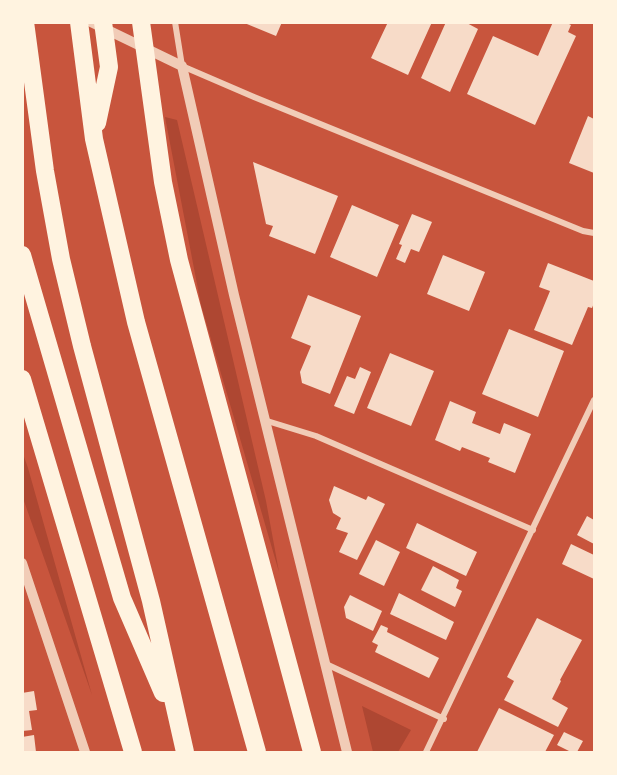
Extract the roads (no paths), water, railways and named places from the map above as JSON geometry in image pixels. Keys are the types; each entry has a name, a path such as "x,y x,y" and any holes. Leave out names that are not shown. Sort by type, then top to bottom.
{"highway":[{"path":"25,22 45,171 61,260 151,600 185,753"},
{"path":"80,22 95,98 94,139 136,322 257,753"},
{"path":"95,98 109,67 103,22"},
{"path":"141,22 164,182 179,260 312,753"},
{"path":"22,255 122,598 180,733"},
{"path":"22,379 133,753"}],"street":[{"path":"91,22 182,66 583,231 594,233"},
{"path":"175,22 182,66 264,420 347,753"},
{"path":"426,753 594,400"},
{"path":"264,420 316,436 533,530"},
{"path":"22,563 85,753"},
{"path":"326,664 444,719"}]}
